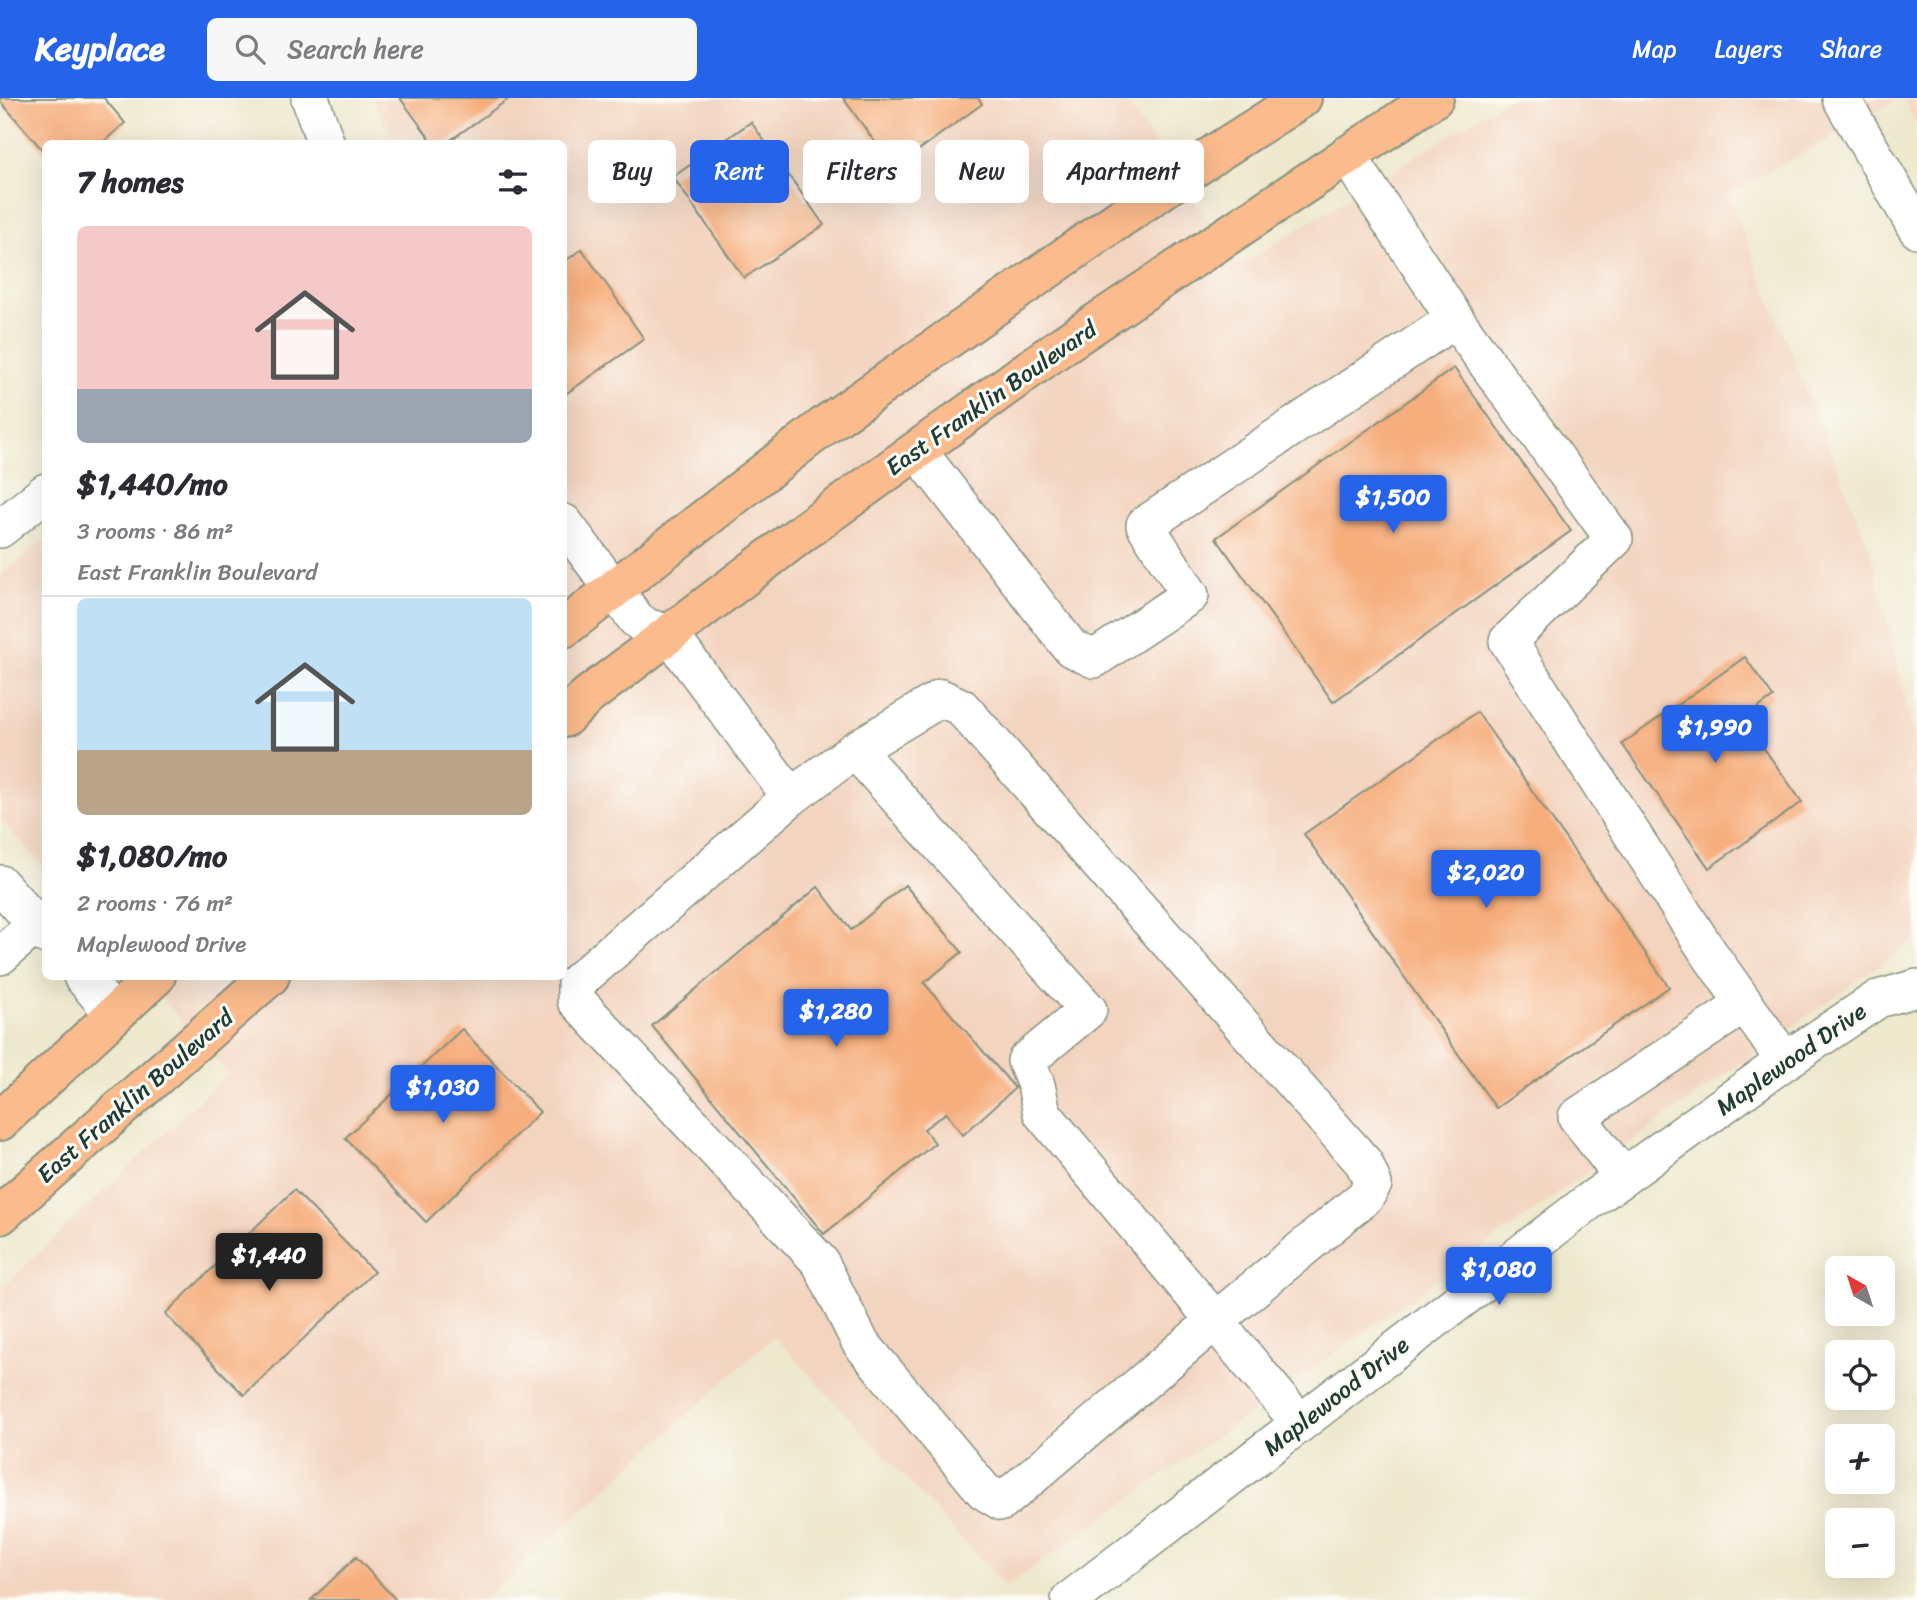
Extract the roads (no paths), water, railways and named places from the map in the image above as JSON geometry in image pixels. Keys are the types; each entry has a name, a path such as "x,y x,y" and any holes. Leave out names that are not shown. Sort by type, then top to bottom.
{"main road":[{"path":"567,626 824,426 1112,224 1302,98"},
{"name":"East Franklin Boulevard","path":"567,715 589,695 806,530 1063,345 1434,98"},
{"path":"1,1118 152,980"},
{"name":"East Franklin Boulevard","path":"0,1215 265,980"}],"street":[{"path":"310,98 325,140"},
{"path":"1841,98 1917,229"},
{"path":"1347,155 1455,319 1614,539 1507,641 1706,949 1785,1061"},
{"path":"917,450 1071,648 1094,659 1190,596 1144,525 1455,319"},
{"path":"0,529 42,495"},
{"path":"567,527 635,619 646,627 669,634 791,797"},
{"path":"941,698 961,707 1364,1163 1373,1184 1366,1196 1002,1502 984,1491 860,1342 820,1262 576,1000 576,983 791,797 855,750 941,698"},
{"path":"855,750 1088,1010 1026,1060 1036,1085 1042,1113 1300,1423"},
{"path":"0,884 41,930 0,956"},
{"path":"85,980 114,1014"},
{"name":"Maplewood Drive","path":"1070,1600 1587,1203 1785,1061 1878,999 1917,988"},
{"path":"1623,1177 1577,1117 1745,1004"}]}
